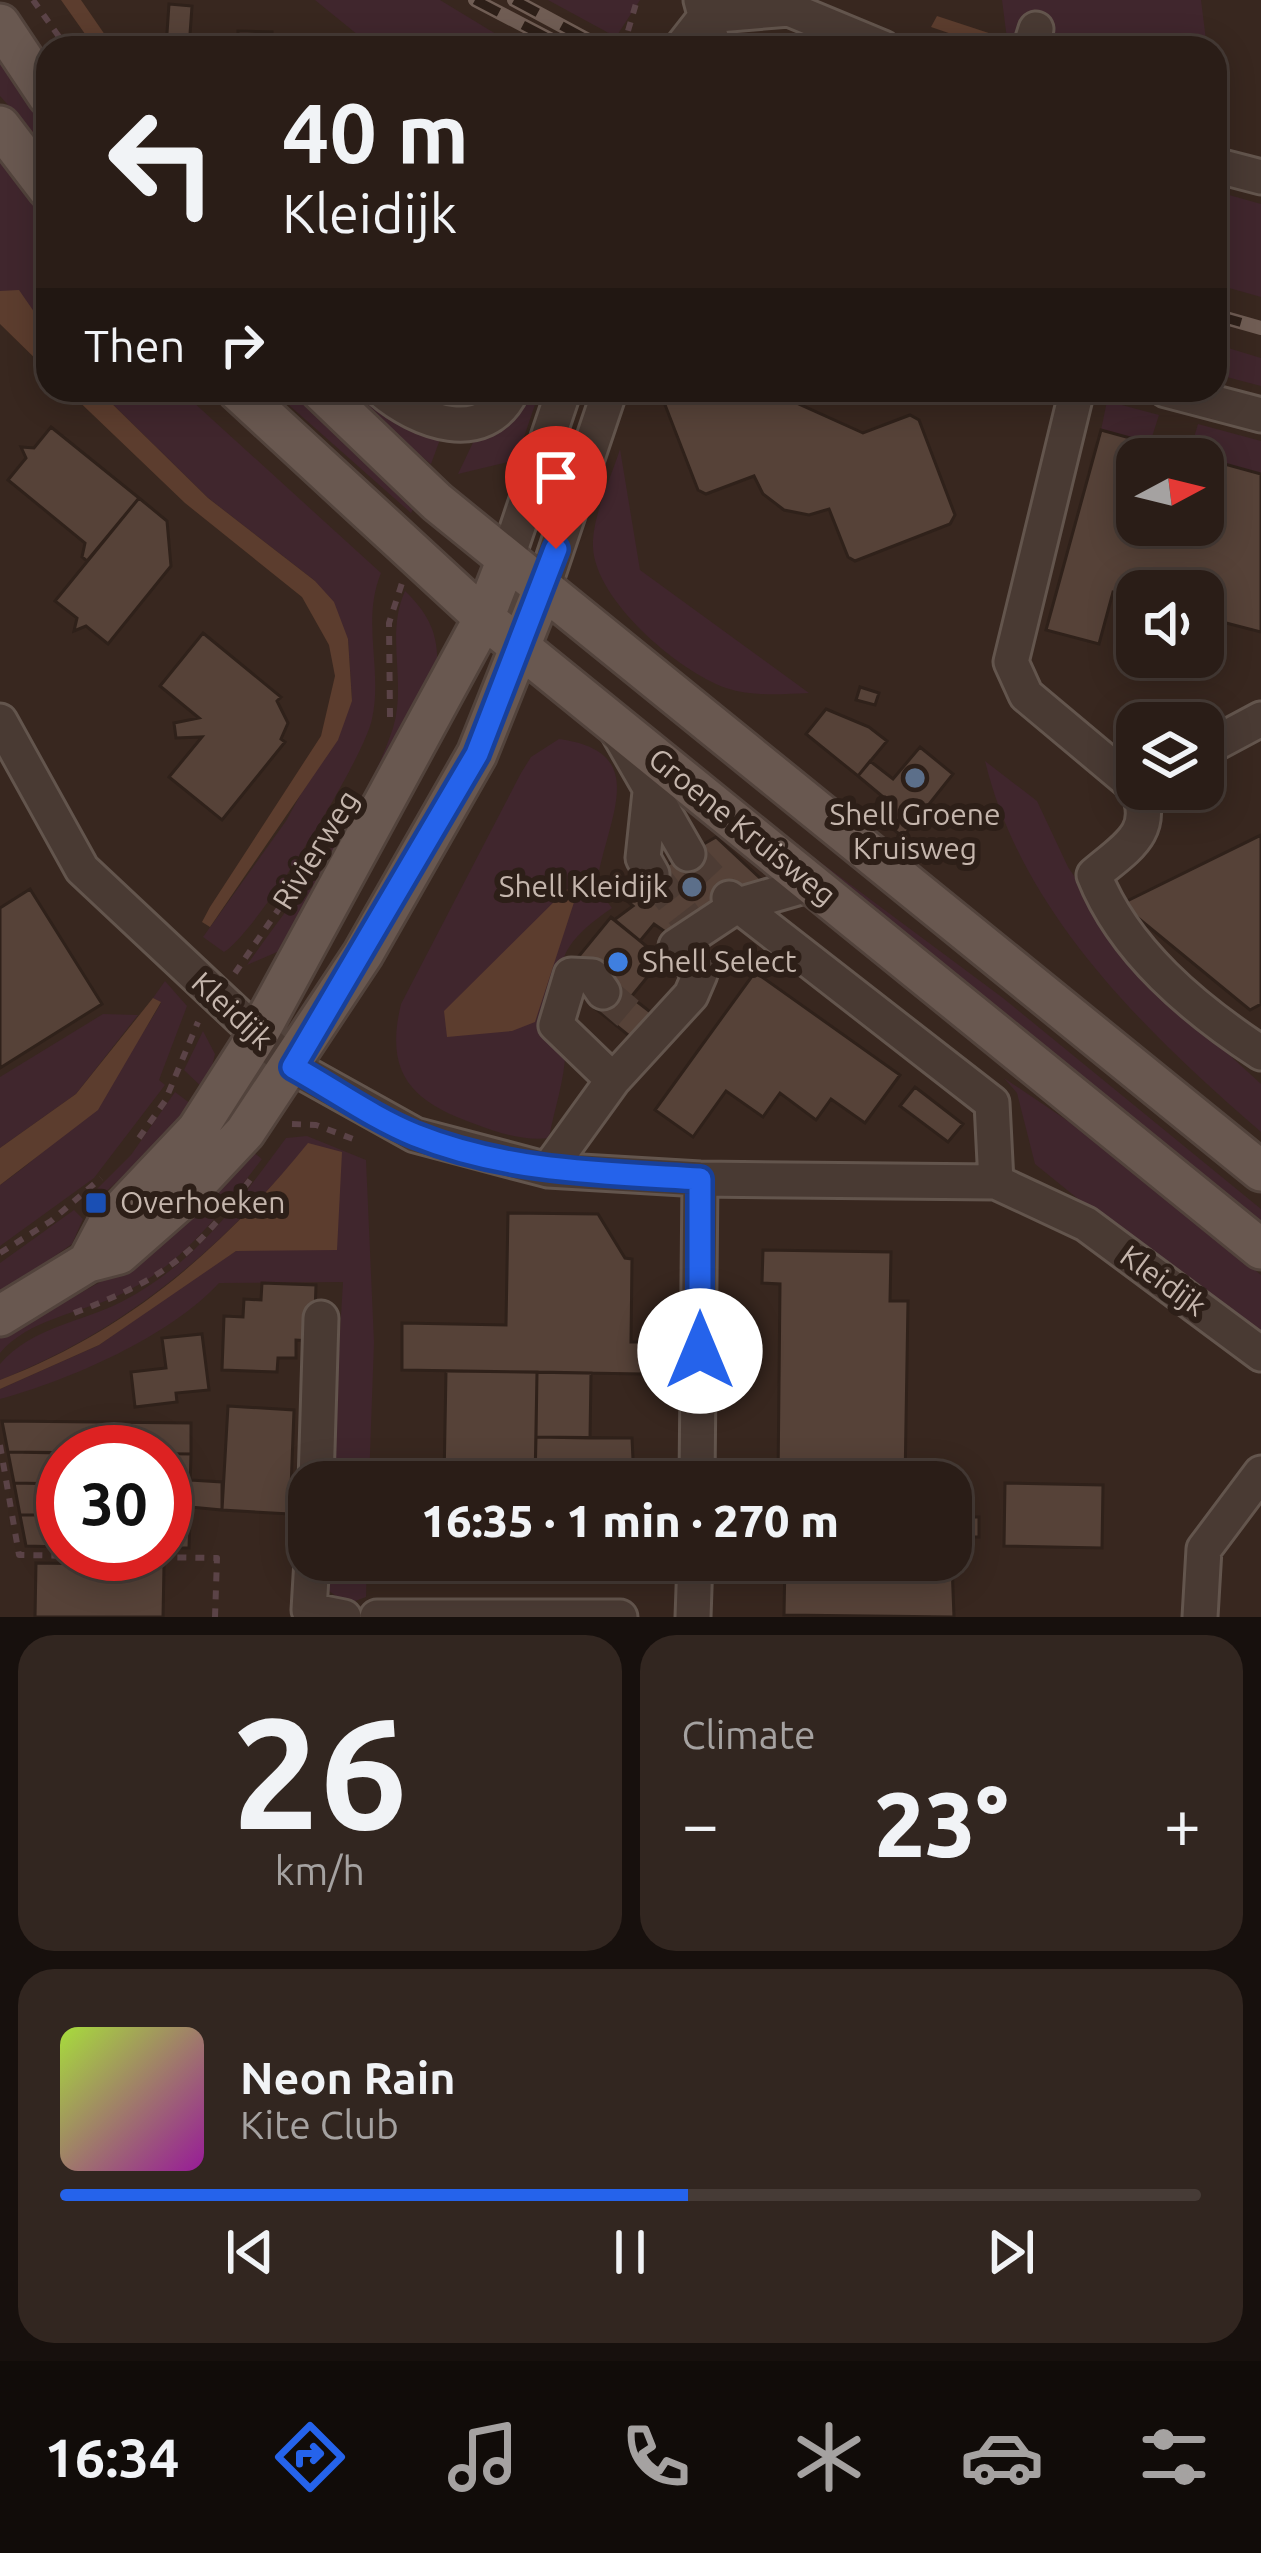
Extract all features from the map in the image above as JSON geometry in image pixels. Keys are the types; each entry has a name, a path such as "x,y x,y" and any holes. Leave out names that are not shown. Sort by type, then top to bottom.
{"main road":[{"path":"0,24 36,78"},
{"path":"0,126 36,173"},
{"name":"Groene Kruisweg","path":"250,402 484,618 1261,1249"},
{"name":"Groene Kruisweg","path":"333,402 437,502 507,560 1261,1171"},
{"name":"Rivierweg","path":"88,1262 108,1224 197,1130 257,1036 484,618 507,560"},
{"name":"Rivierweg","path":"0,1316 88,1262 119,1254 184,1197 245,1132 293,1067 477,754 543,589"}],"street":[{"path":"707,21 789,9 854,36"},
{"path":"1227,167 1261,177"},
{"path":"395,402 407,412 466,424 505,402"},
{"name":"Rivierweg","path":"507,560 560,402"},
{"name":"Rivierweg","path":"543,589 606,402"},
{"path":"1074,402 1011,662 1026,695 1116,770"},
{"path":"1212,402 1261,415"},
{"path":"1224,739 1261,719"},
{"path":"611,720 688,854"},
{"name":"Kleidijk","path":"0,721 82,869 293,1067 415,1135 548,1171 700,1179 996,1182 1086,1224 1261,1354"},
{"path":"650,793 644,858 652,874"},
{"path":"1143,810 1146,819 1140,835 1094,874 1101,891 1150,963 1217,1024 1261,1053"},
{"path":"548,1171 648,1031 691,995 700,974 676,946 693,927 734,902 811,884"},
{"path":"734,902 992,1103 996,1182"},
{"path":"603,992 592,976 571,975 556,1025 614,1080"},
{"path":"697,1461 700,1179"},
{"path":"317,1461 321,1318"},
{"path":"1201,1617 1204,1549 1261,1473"},
{"path":"311,1581 310,1610 344,1617"},
{"path":"693,1617 694,1581"},
{"path":"377,1617 620,1617"}],"path":[{"path":"33,0 58,36"},
{"path":"626,36 637,0"},
{"path":"387,730 392,705 389,623 415,552"},
{"name":"Rivierweg","path":"129,1151 166,1101 199,1021 310,864"},
{"path":"0,1252 51,1221 104,1175"},
{"path":"0,1445 19,1555 217,1558 215,1617"}],"shaded area":[{"path":"61,0 81,0 106,36 86,36"},
{"path":"315,0 440,0 499,36 359,36"},
{"path":"548,0 640,0 614,36"},
{"path":"1002,0 1201,0 1206,36 1007,36"},
{"path":"937,16 998,36 958,36 931,27"},
{"path":"0,51 36,100 36,136 0,96"},
{"path":"0,156 36,204 36,317 15,292 0,291"},
{"path":"1227,194 1261,204 1261,297 1227,287"},
{"path":"19,290 36,315 36,359 0,324 0,291"},
{"path":"1227,348 1261,358 1261,386 1227,377"},
{"path":"80,402 110,402 208,498 315,581 334,602 348,639 352,701 338,740 210,927 202,922 210,907 321,736 335,676 329,645 302,597 185,503"},
{"path":"110,402 193,402 381,573 372,628 375,700 365,740 283,880 224,952 203,937 286,821 352,701 348,639 315,581 208,498"},
{"path":"286,402 303,402 418,501 411,513"},
{"path":"354,402 376,402 397,422 442,434 431,464"},
{"path":"520,402 536,402 524,437 508,462 458,474 478,432 511,418"},
{"path":"1107,402 1159,415 1152,438 1101,430"},
{"path":"1198,424 1261,441 1261,474 1224,464 1224,438 1194,438"},
{"path":"620,449 640,570 809,693 757,694 726,688 663,650 623,610 597,568 593,547 599,510"},
{"path":"405,591 430,625 437,666 284,949 247,965 348,822 381,760 397,711 397,624"},
{"path":"559,739 588,746 606,758 615,773 614,813 596,887 612,908 575,939 561,967 562,1080 549,1138 530,1138 453,1115 419,1095 400,1067 397,1028 401,1004 521,773 531,757"},
{"path":"985,761 1037,801 1068,867 1139,972 1261,1084 1261,1132 1132,1011 1058,919 1027,869"},
{"path":"804,850 1003,998 1261,1209 1261,1230"},
{"path":"567,889 578,890 535,1022 512,1031 447,1037 444,1011"},
{"path":"165,981 187,1006 159,1080 165,1085 94,1178 0,1246 0,1185 69,1126 110,1079 161,1003 153,998"},
{"path":"153,998 161,1002 98,1110 0,1185 0,1148 76,1094"},
{"path":"103,1014 138,1015 76,1094 0,1148 0,1077"},
{"path":"203,1031 215,1054 206,1091 184,1070"},
{"path":"1004,1078 1108,1148 1261,1275 1261,1334 1130,1241 1035,1164 1017,1093"},
{"path":"175,1092 199,1110 87,1208 82,1204 131,1155"},
{"path":"307,1136 366,1160 374,1342 370,1461 332,1461 343,1282 219,1283 174,1321 117,1354 0,1399 0,1389 99,1345 236,1251 266,1249 309,1143 242,1217 170,1282 90,1336 0,1380 0,1364 27,1341 123,1301 173,1269 233,1208 286,1138"},
{"path":"308,1143 342,1152 337,1250 236,1251 99,1345 0,1389 0,1380 90,1337 170,1282 242,1217"},
{"path":"243,1144 262,1159 179,1255 139,1285 39,1325 0,1353 0,1337 124,1269"},
{"path":"74,1210 83,1219 72,1244 0,1294 0,1263"},
{"path":"326,1581 366,1581 366,1597 347,1604 325,1588"}],"building":[{"path":"169,4 192,6 190,36 167,36"},
{"path":"238,31 272,32 272,36 238,36"},
{"path":"664,402 795,402 863,433 910,415 919,420 955,515 950,524 855,561 848,557 829,509 809,515 784,510 763,494 754,476 706,494 698,490"},
{"path":"51,427 139,498 87,561 82,557 85,543 8,480 26,458 21,447 34,448"},
{"path":"1101,430 1130,438 1116,438 1116,546 1224,546 1224,464 1261,474 1261,632 1224,622 1224,570 1116,570 1116,593 1099,644 1046,630"},
{"path":"139,498 167,521 171,566 108,644 86,626 74,631 77,618 55,601"},
{"path":"203,633 281,697 277,701 288,723 281,739 285,742 222,820 169,777 202,737 176,738 174,723 199,718 160,686"},
{"path":"860,687 879,693 875,705 856,700"},
{"path":"826,709 869,727 887,741 858,776 806,734"},
{"path":"920,747 953,774 903,837 870,811 882,796 858,776 870,761 893,779"},
{"path":"1261,835 1261,1004 1250,1010 1121,904"},
{"path":"716,837 762,880 667,933 654,924 640,941 614,920 633,906 618,893"},
{"path":"30,889 102,1004 0,1068 0,908"},
{"path":"611,917 662,959 631,997 653,1014 633,1039 591,1005 610,982 579,956"},
{"path":"755,972 900,1075 865,1123 831,1099 816,1120 780,1093 763,1117 726,1091 693,1137 655,1110"},
{"path":"915,1087 963,1124 948,1142 900,1106"},
{"path":"508,1213 598,1214 625,1258 632,1259 631,1342 643,1342 643,1374 402,1370 402,1323 506,1325"},
{"path":"763,1250 891,1252 890,1301 908,1301 905,1461 778,1461 780,1284 762,1283"},
{"path":"262,1283 316,1285 314,1341 296,1340 296,1358 278,1358 277,1372 222,1370 224,1316 243,1317 244,1299 261,1300"},
{"path":"202,1334 209,1390 176,1393 177,1402 135,1407 131,1372 166,1368 162,1338"},
{"path":"446,1371 537,1372 535,1461 444,1461"},
{"path":"537,1372 591,1373 590,1438 536,1437"},
{"path":"228,1406 294,1410 288,1514 222,1510"},
{"path":"2,1421 191,1423 36,1425 36,1452 8,1452"},
{"path":"536,1437 632,1438 633,1461 535,1461"},
{"path":"8,1452 36,1453 36,1483 14,1483"},
{"path":"192,1480 222,1482 222,1510 192,1507"},
{"path":"14,1483 36,1483 36,1515 20,1515"},
{"path":"1005,1483 1103,1485 1102,1548 1004,1546"},
{"path":"20,1515 36,1515 36,1546 26,1546"},
{"path":"972,1517 979,1517 979,1537 972,1537"},
{"path":"36,1563 36,1581 164,1581 163,1617 35,1617"},
{"path":"785,1581 953,1581 954,1617 784,1615"}],"tunnel":[{"path":"688,854 729,898"},
{"path":"652,874 688,921"},
{"path":"603,992 643,1026"}],"railway":[{"path":"475,0 544,36"},
{"path":"514,0 581,36"},
{"path":"1227,318 1261,328"}],"place":[{"name":"Shell Groene Kruisweg","path":"915,778"},
{"name":"Shell Kleidijk","path":"692,887"},
{"name":"Shell Select","path":"618,962"},
{"name":"Overhoeken","path":"96,1203"}],"route":[{"path":"556,549 477,754 293,1067 415,1135 539,1170 700,1179 700,1351"}]}
